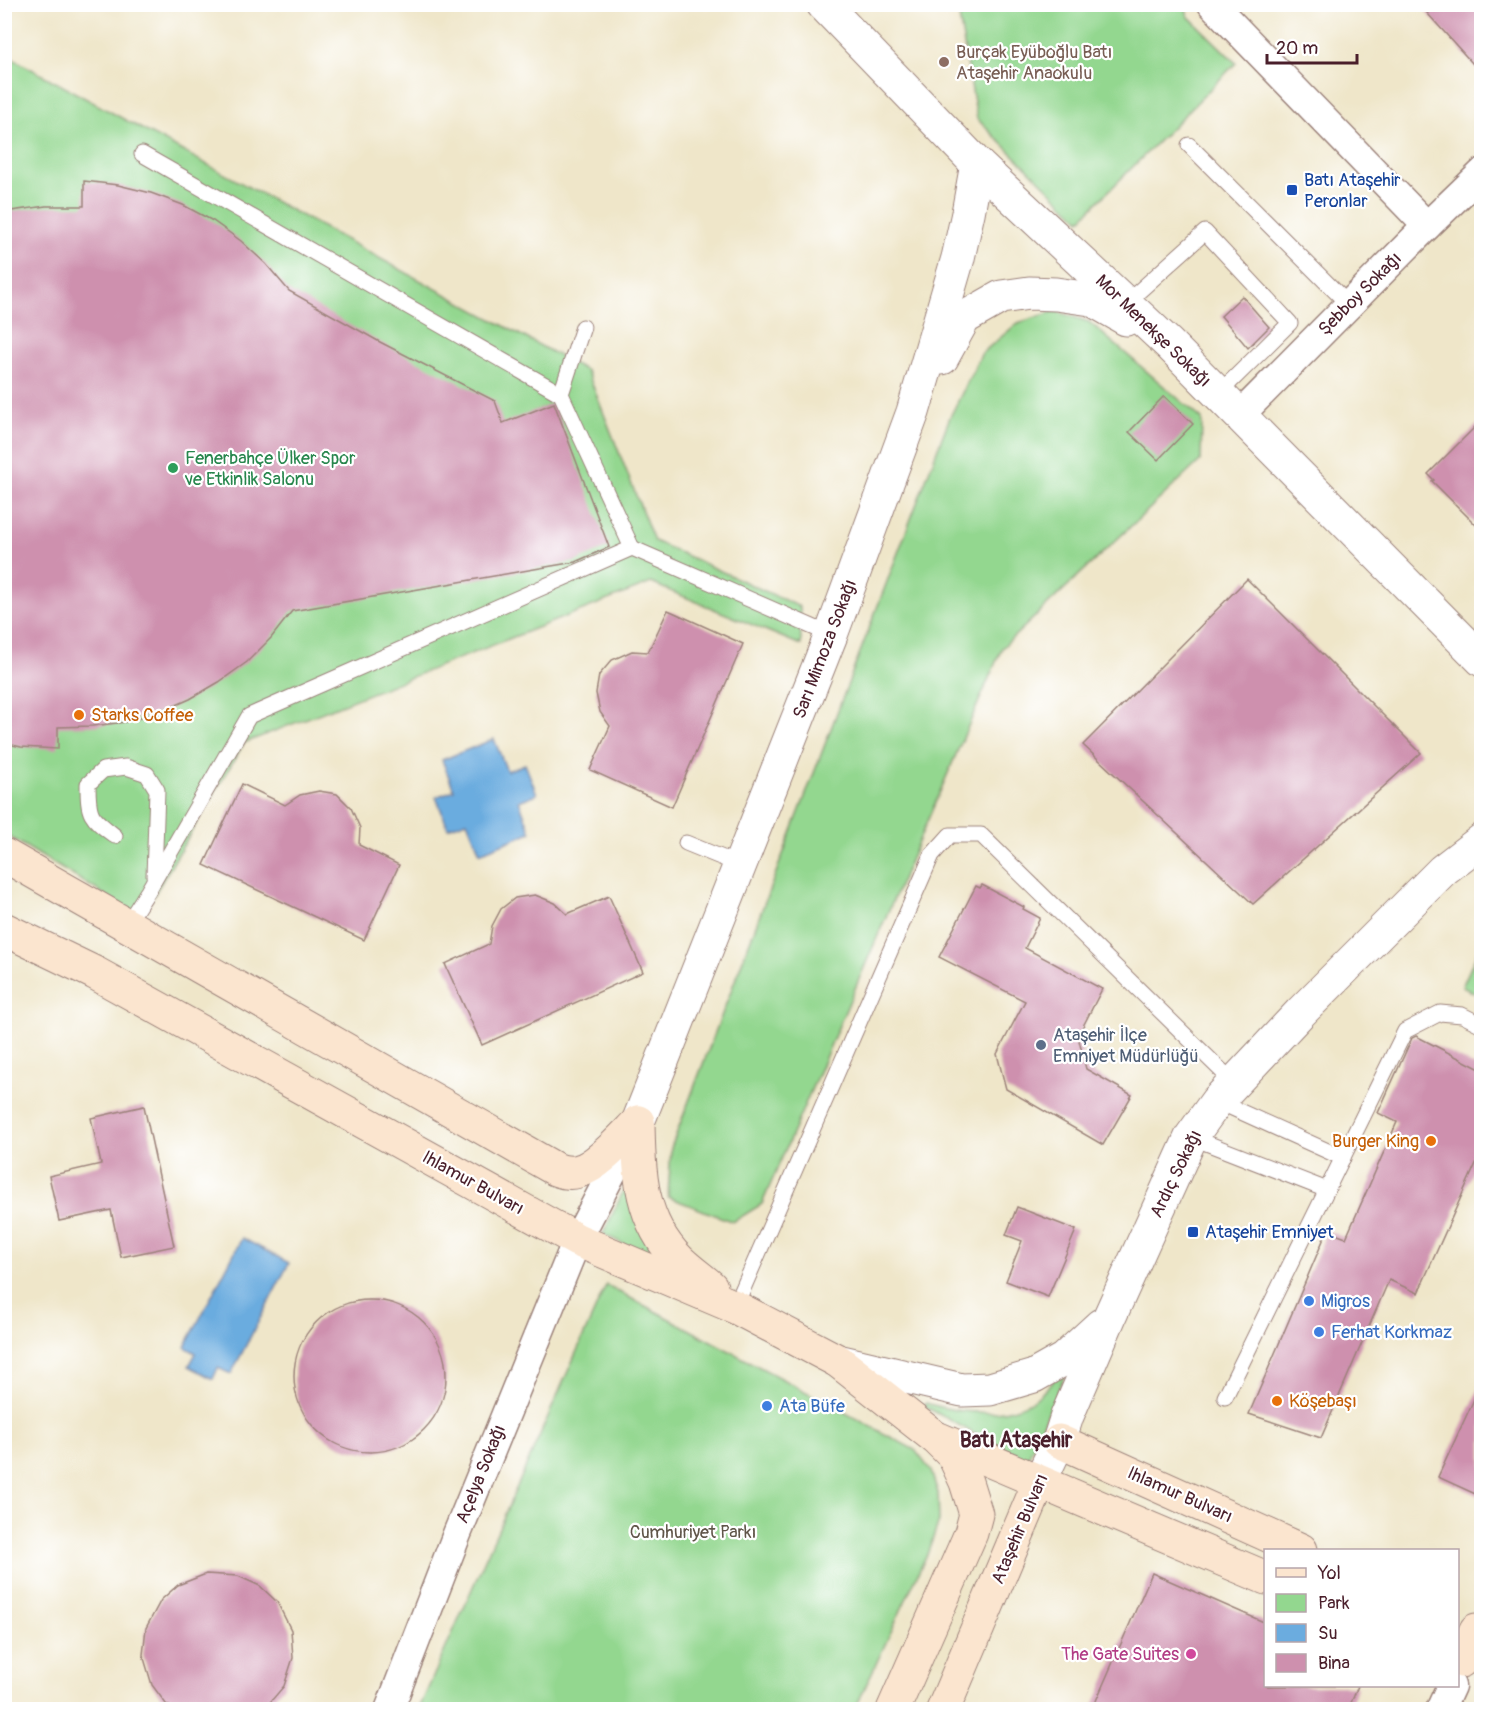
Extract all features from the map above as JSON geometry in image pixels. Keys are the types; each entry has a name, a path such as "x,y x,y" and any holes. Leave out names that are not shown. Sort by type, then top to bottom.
{"main road":[{"path":"4,855 555,1169 566,1173 593,1165 638,1122"},
{"name":"Ihlamur Bulvarı","path":"4,929 105,979 577,1240 735,1307 838,1361 937,1439"},
{"path":"638,1122 639,1166 646,1206 661,1237 680,1260 735,1307"},
{"path":"937,1439 1264,1577"},
{"path":"893,1710 971,1533 976,1514 966,1482 954,1456 937,1439"},
{"name":"Ihlamur Bulvarı","path":"1059,1441 1297,1549"},
{"name":"Ataşehir Bulvarı","path":"943,1710 1039,1483"},
{"path":"1462,1669 1472,1628"}],"street":[{"name":"Mor Menekşe Sokağı","path":"823,4 977,164 1169,344 1482,660"},
{"path":"1212,4 1427,226"},
{"name":"Sarı Mimoza Sokağı","path":"638,1122 831,635 913,412 958,258 969,213 977,164"},
{"name":"Şebboy Sokağı","path":"1229,404 1349,305 1482,173"},
{"path":"913,412 964,318 1001,297 1029,293 1091,299 1169,344"},
{"path":"1453,862 1482,824"},
{"name":"Ardıç Sokağı","path":"838,1361 962,1390 990,1389 1034,1376 1064,1359 1110,1316 1191,1137 1226,1092 1300,1013 1453,862 1482,840"},
{"name":"Açelya Sokağı","path":"389,1710 461,1523 577,1240 638,1122"},
{"name":"Ataşehir Bulvarı","path":"1039,1483 1059,1441 1067,1416 1110,1316"},
{"path":"1440,1710 1452,1687"}],"lane":[{"path":"1189,145 1349,305"},
{"path":"142,154 561,394 632,548 831,635"},
{"path":"1126,303 1206,232 1290,323 1229,404"},
{"path":"561,394 583,327"},
{"path":"127,924 249,716 632,548"},
{"path":"115,836 94,820 88,804 88,784 103,770 126,767 147,774 157,790 154,879"},
{"path":"735,1307 932,855 950,835 981,835 1226,1092 1343,1158"},
{"path":"686,843 740,865"},
{"path":"1225,1397 1405,1031 1440,1013 1462,1015 1482,1025"},
{"path":"1191,1137 1328,1190"}],"green space":[{"path":"957,5 1185,5 1188,16 1236,63 1080,220 977,119"},
{"path":"4,54 587,371 654,541 800,607 801,645 651,583 244,743 141,917 5,834"},
{"path":"1055,311 1089,322 1202,419 1201,460 1002,648 762,1204 733,1222 668,1197 671,1148 949,419 982,353 1018,323"},
{"path":"1481,944 1481,996 1462,987"},
{"path":"629,1179 668,1266 603,1234"},
{"name":"Cumhuriyet Parkı","path":"606,1285 915,1450 931,1471 938,1493 939,1521 928,1552 855,1709 419,1709"},
{"path":"1058,1375 1064,1377 1026,1462 924,1406 926,1403 982,1412 1010,1409 1035,1399"}],"water":[{"path":"494,739 507,771 525,764 537,794 519,801 531,832 480,853 467,821 448,828 436,797 454,790 442,760"},
{"path":"242,1238 289,1263 231,1374 218,1368 213,1379 189,1366 196,1353 185,1347"}],"building":[{"path":"1419,4 1482,4 1482,74"},
{"name":"Fenerbahçe Ülker Spor ve Etkinlik Salonu","path":"84,181 118,185 151,193 183,205 213,221 241,241 266,264 289,291 378,341 495,401 503,423 554,403 609,547 575,562 292,611 271,638 247,662 190,699 158,713 126,722 58,727 58,749 21,747 4,743 4,212 46,206 84,206"},
{"path":"1242,296 1269,327 1248,348 1221,316"},
{"path":"1164,396 1193,424 1158,460 1129,432"},
{"path":"1482,420 1482,531 1432,481 1434,480 1428,474"},
{"path":"1247,579 1421,753 1253,904 1083,745"},
{"path":"668,610 743,644 672,807 590,770 610,726 600,712 596,693 599,675 612,660 632,651 648,652"},
{"path":"242,784 285,805 300,795 319,791 337,794 351,808 360,828 359,845 399,865 364,940 204,865"},
{"name":"Ataşehir İlçe Emniyet Müdürlüğü","path":"982,885 1040,918 1025,948 1102,989 1078,1036 1086,1069 1132,1095 1103,1145 1006,1089 997,1054 1025,1001 939,957 976,886 980,888"},
{"path":"535,895 555,903 567,914 609,896 643,972 482,1045 445,964 489,944 492,926 501,909 515,898"},
{"path":"1416,1036 1482,1070 1482,1150 1418,1293 1389,1280 1321,1438 1249,1414 1327,1231 1346,1238 1397,1122 1378,1113 1412,1038"},
{"path":"144,1106 174,1246 121,1257 111,1210 59,1221 49,1176 101,1164 91,1118"},
{"path":"1017,1207 1076,1230 1048,1297 1006,1281 1022,1241 1006,1235"},
{"path":"370,1300 399,1306 412,1313 423,1323 433,1334 440,1347 446,1376 440,1405 433,1418 423,1429 412,1439 399,1446 370,1452 341,1446 328,1439 317,1429 307,1418 300,1405 294,1376 300,1347 307,1334 317,1323 328,1313 341,1306"},
{"path":"1482,1382 1482,1497 1438,1477"},
{"name":"The Gate Suites","path":"1152,1573 1264,1622 1264,1687 1358,1687 1348,1710 1092,1710"},
{"path":"206,1574 238,1576 260,1586 277,1602 291,1630 293,1658 284,1686 261,1710 175,1710 166,1704 152,1685 143,1655 146,1628 161,1600 178,1585"}],"place":[{"name":"Burçak Eyüboğlu Batı Ataşehir Anaokulu","path":"944,62"},
{"name":"Batı Ataşehir Peronlar","path":"1292,190"},
{"name":"Fenerbahçe Ülker Spor ve Etkinlik Salonu","path":"173,468"},
{"name":"Starks Coffee","path":"79,715"},
{"name":"Ataşehir İlçe Emniyet Müdürlüğü","path":"1041,1045"},
{"name":"Burger King","path":"1431,1141"},
{"name":"Ataşehir Emniyet","path":"1193,1232"},
{"name":"Migros","path":"1309,1301"},
{"name":"Ferhat Korkmaz","path":"1319,1332"},
{"name":"Köşebaşı","path":"1277,1401"},
{"name":"Ata Büfe","path":"767,1406"},
{"name":"The Gate Suites","path":"1191,1654"}],"district":[{"name":"Batı Ataşehir","path":"1016,1440"}]}
